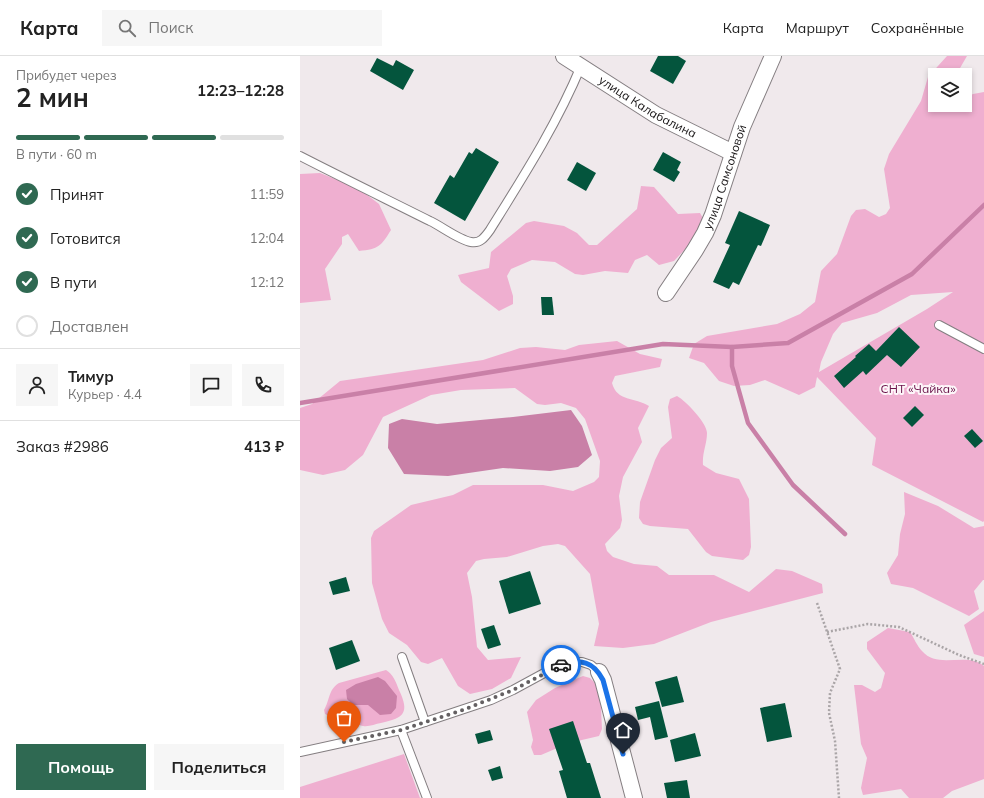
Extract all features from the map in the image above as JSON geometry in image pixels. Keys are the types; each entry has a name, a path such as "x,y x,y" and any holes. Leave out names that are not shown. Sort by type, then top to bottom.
{"street":[{"name":"улица Калабалина","path":"564,56 656,115 733,153"},
{"name":"улица Самсоновой","path":"666,293 695,250 704,233 712,215 745,120 773,56"},
{"path":"599,672 603,680 634,798"}],"lane":[{"path":"300,156 441,226 465,240 478,242 485,238 534,158 559,113 581,66"},
{"path":"939,325 984,349"},
{"path":"402,657 425,722"},
{"path":"300,752 401,730 491,700 559,666 572,662 582,662 591,665 599,672"},
{"path":"401,730 426,798"}],"path":[{"path":"817,603 840,669 830,693 829,713 835,740 839,798"},
{"path":"827,632 868,624 899,627 959,655 984,664"}],"green space":[{"path":"947,56 967,56 960,68 936,68"},
{"name":"СНТ «Чайка»","path":"928,77 928,112 972,112 972,94 984,92 983,522 872,465 876,438 817,377 815,387 799,395 765,380 750,385 734,386 719,381 704,363 689,358 694,344 707,336 777,324 800,314 815,302 821,271 837,254 851,216 856,210 865,209 879,217 886,214 890,208 884,169 889,154 921,101","holes":["953,292 927,309 819,372 821,362 833,334 842,323 877,313 911,295"]},
{"path":"320,173 358,188 379,204 391,230 379,246 359,251 348,234 342,237 342,244 325,269 331,300 300,303 300,174"},
{"path":"641,186 654,187 678,214 700,213 704,220 689,245 674,261 659,265 647,255 635,260 628,273 605,271 583,275 575,274 555,262 532,260 511,269 507,276 513,296 513,304 499,311 461,282 458,275 489,268 491,252 526,223 534,221 564,226 577,233 589,245 597,245 637,209"},
{"path":"617,341 640,354 662,359 660,367 615,376 612,383 614,389 622,396 649,406 638,428 642,442 623,477 619,496 622,520 620,528 605,544 607,551 613,557 634,564 657,566 669,575 714,575 749,592 776,569 792,571 822,584 823,593 711,622 654,644 623,648 594,646 599,624 590,574 565,546 558,544 543,546 507,557 476,561 467,573 472,597 477,647 488,660 521,657 511,678 492,689 470,694 458,686 442,658 428,664 421,662 407,645 389,633 382,619 372,583 371,538 374,531 411,505 453,495 473,485 543,485 573,491 594,482 599,477 600,461 585,419 576,408 561,403 545,405 537,404 515,388 461,390 431,395 383,417 363,455 345,470 323,475 300,470 300,408 312,404 340,381 483,360 520,348 536,347 565,350 579,345"},
{"path":"677,396 695,413 706,429 707,437 703,456 703,465 716,473 739,479 749,499 751,547 749,555 743,560 712,556 706,552 688,529 650,526 643,524 639,518 640,502 655,460 661,448 672,438 668,407 670,399"},
{"path":"904,492 938,506 974,528 984,526 984,580 974,591 979,609 969,616 913,588 891,584 887,573 898,555 900,534 905,514"},
{"path":"984,611 984,657 974,654 964,625"},
{"path":"888,628 910,632 920,649 936,659 969,660 984,666 984,779 952,791 943,798 909,798 901,789 863,795 861,788 867,758 861,744 854,685 862,685 875,692 881,688 885,673 867,649 867,642"},
{"path":"386,670 394,678 404,704 403,713 400,716 389,721 370,726 363,726 346,717 330,716 325,714 324,710 331,692 339,683"},
{"path":"583,676 590,678 600,688 602,729 599,736 569,743 541,755 534,755 531,747 533,740 527,712 536,700 555,688"},
{"path":"404,754 420,798 300,798 300,787"}],"shaded area":[{"path":"571,410 582,426 592,455 578,467 550,471 503,468 448,476 404,474 388,448 389,424 402,419 437,424"},
{"path":"378,677 385,681 397,696 396,708 391,714 380,715 368,705 353,705 347,699 346,690 356,684"}],"building":[{"path":"658,56 678,56 686,61 673,84 650,71"},
{"path":"377,58 393,66 396,60 414,70 403,90 370,71"},
{"path":"476,148 499,162 465,221 434,203 450,175 454,178 469,152 472,154"},
{"path":"663,152 681,162 677,170 680,172 674,182 653,170"},
{"path":"577,162 596,173 586,191 567,180"},
{"path":"739,211 770,225 761,246 758,245 739,285 733,282 729,289 713,282 730,245 725,243"},
{"path":"541,297 552,297 554,315 542,315"},
{"path":"899,327 920,347 901,367 887,355 866,375 863,371 844,388 834,376 869,344 876,351"},
{"path":"915,406 924,415 912,427 903,418"},
{"path":"972,429 983,441 975,448 964,436"},
{"path":"530,571 541,604 509,614 499,581"},
{"path":"346,577 350,591 333,595 329,582"},
{"path":"494,625 501,645 488,649 481,629"},
{"path":"352,640 360,661 336,670 329,648"},
{"path":"677,676 684,702 662,707 655,682"},
{"path":"659,701 668,737 655,740 650,717 638,720 635,707"},
{"path":"785,703 792,737 767,742 760,708"},
{"path":"573,721 587,763 590,763 601,798 567,798 559,771 563,770 549,729"},
{"path":"490,730 493,740 478,744 475,734"},
{"path":"695,733 701,756 675,762 670,740"},
{"path":"500,766 503,778 492,781 488,770"},
{"path":"687,780 690,798 667,798 664,783"}],"waterway":[{"path":"300,403 663,344 732,347 788,343 912,274 984,205"},
{"path":"732,347 732,366 748,423 793,485 845,534"}],"way so far":[{"path":"344,742 401,730 463,710 513,690 561,665"}],"route":[{"path":"561,665 572,662 582,662 591,665 599,672 603,680 623,754"}]}
